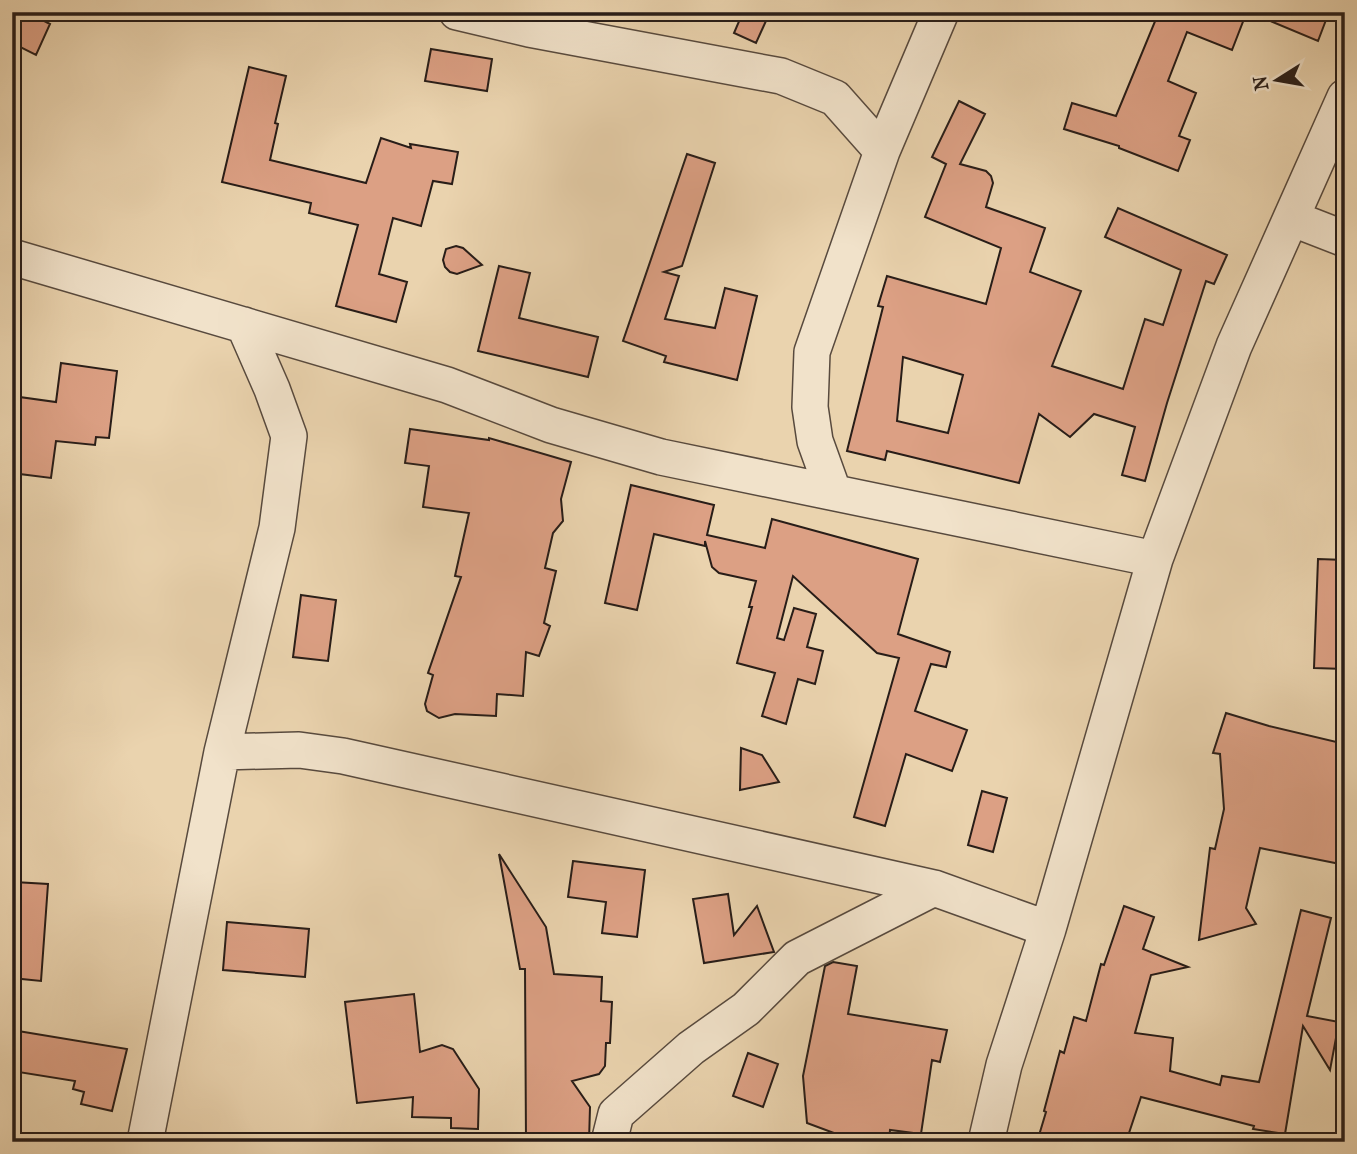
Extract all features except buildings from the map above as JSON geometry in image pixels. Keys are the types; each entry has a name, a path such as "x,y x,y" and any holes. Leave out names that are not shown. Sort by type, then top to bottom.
{"street":[{"path":"457,12 529,29 781,76 835,98 883,151"},
{"path":"833,491 815,441 810,407 812,352 883,151 941,12"},
{"path":"986,1142 1004,1065 1048,929 1155,559 1234,346 1345,97"},
{"path":"1291,218 1345,239"},
{"path":"12,257 447,385 551,425 661,457 1155,559"},
{"path":"145,1142 222,752 277,528 289,436 244,325"},
{"path":"222,752 299,750 343,756 934,888 1048,929"},
{"path":"609,1142 616,1114 691,1048 746,1009 797,958 934,888"}]}
